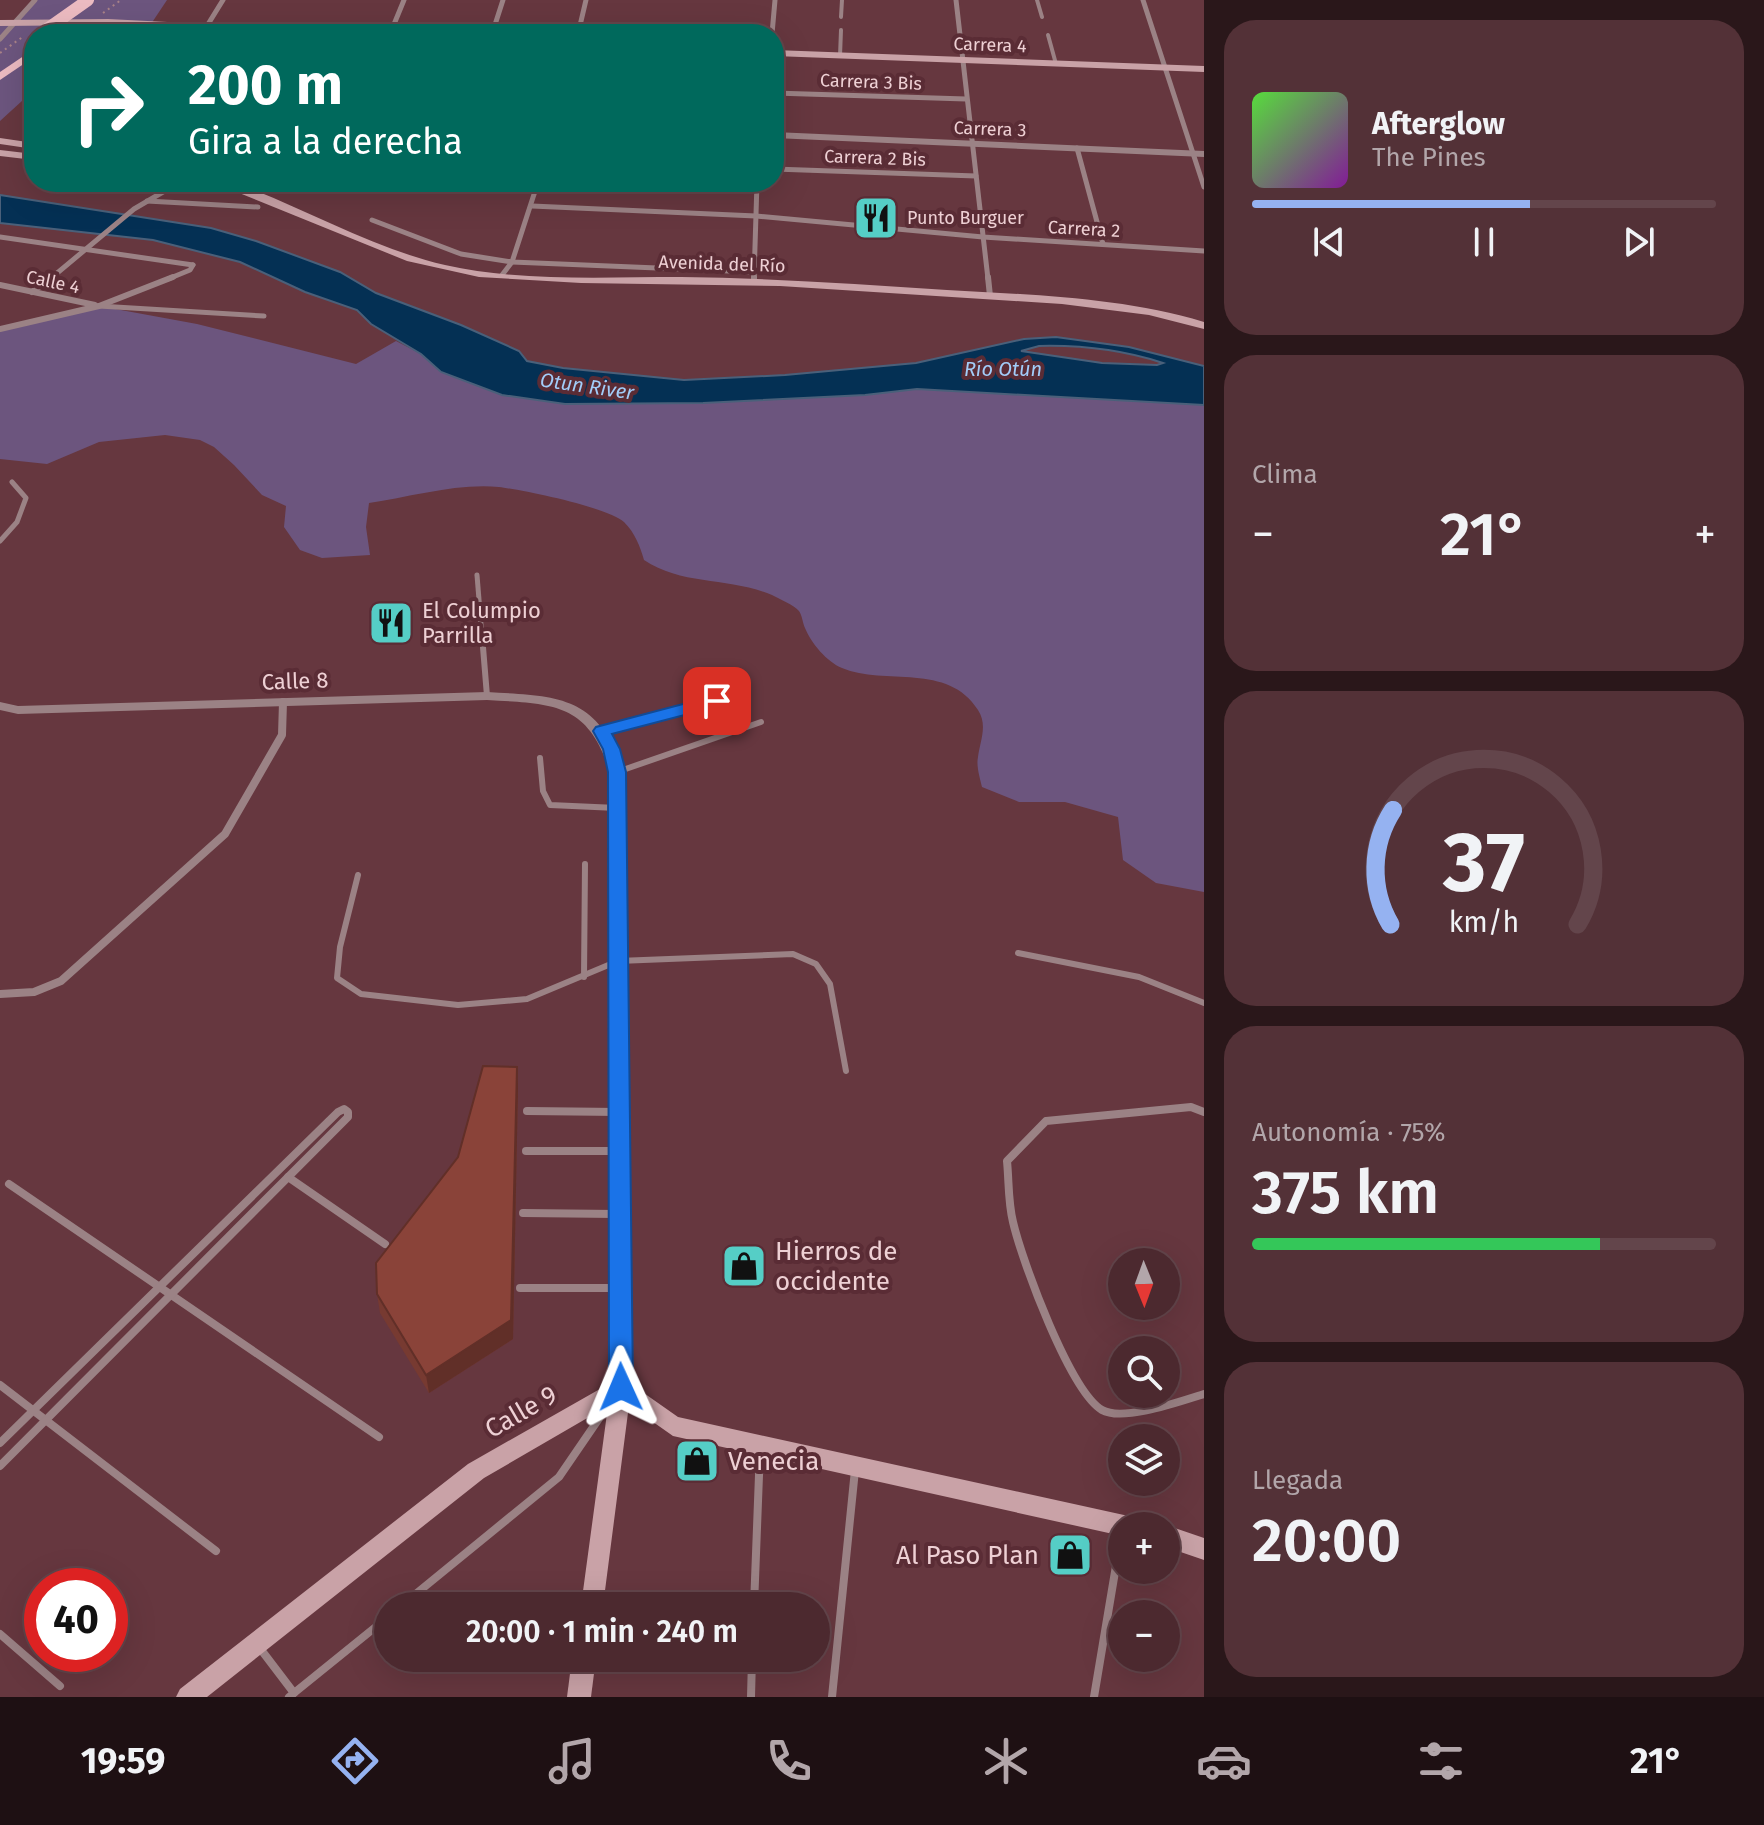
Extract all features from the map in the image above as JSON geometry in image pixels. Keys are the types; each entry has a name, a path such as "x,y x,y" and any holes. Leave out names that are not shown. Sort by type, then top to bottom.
{"main road":[{"path":"54,24 88,0"},
{"path":"73,24 106,0"},
{"path":"0,23 132,24"},
{"path":"0,62 24,45"},
{"name":"Carrera 4","path":"784,53 1204,69"},
{"path":"0,77 24,59"},
{"path":"0,141 24,145"},
{"path":"0,153 24,156"},
{"name":"Avenida del Río","path":"251,192 405,258 438,268 555,279 754,277 1134,309 1204,326"},
{"path":"594,1592 621,1387 673,1426 1108,1524"},
{"name":"Calle 9","path":"188,1697 476,1471 621,1387"},
{"path":"579,1697 582,1672"}],"street":[{"path":"0,39 35,0"},
{"path":"208,24 223,0"},
{"path":"394,24 404,0"},
{"path":"495,24 503,0"},
{"path":"580,24 586,0"},
{"path":"773,24 775,0"},
{"path":"956,0 990,296"},
{"path":"1143,0 1164,67 1200,153 1204,187"},
{"name":"Carrera 3 Bis","path":"784,93 966,99"},
{"name":"Carrera 3","path":"784,135 1200,153"},
{"path":"1077,148 1103,244"},
{"name":"Carrera 2 Bis","path":"784,169 976,176"},
{"path":"32,292 90,248 134,209 162,192"},
{"path":"502,275 512,262 536,192"},
{"path":"372,220 461,254 512,262 754,277 757,192"},
{"path":"146,201 258,207"},
{"name":"Carrera 2","path":"532,206 756,216 983,237 1204,251"},
{"path":"0,237 193,265 190,270 99,306 0,329"},
{"name":"Calle 4","path":"0,285 99,306"},
{"name":"Calle 8","path":"0,706 18,710 487,696 546,700 572,708 602,731"},
{"path":"0,994 34,992 61,981 225,834 282,735 283,702"},
{"path":"602,731 612,749 617,772 621,1387"}],"lane":[{"path":"841,17 842,0"},
{"path":"1037,0 1042,17"},
{"path":"840,56 841,30"},
{"path":"1048,35 1056,64"},
{"path":"99,306 264,316"},
{"path":"0,541 17,522 26,498 12,482"},
{"path":"477,575 487,696"},
{"path":"602,731 717,701"},
{"path":"617,772 761,722"},
{"path":"540,758 543,791 550,805 617,808"},
{"path":"584,977 585,864"},
{"path":"358,875 340,947 337,978 361,994 472,1004 527,999 618,961 793,954 816,964 830,984 846,1071"},
{"path":"1018,953 1089,966 1185,991 1204,1003"},
{"path":"1204,1112 1191,1107 1046,1121 1007,1161 1013,1221 1046,1315 1088,1399 1104,1412 1121,1413 1204,1394"},
{"path":"0,1443 338,1112 344,1109 348,1112 348,1117 0,1466"},
{"path":"527,1111 619,1112"},
{"path":"526,1151 619,1151"},
{"path":"288,1177 385,1244"},
{"path":"9,1184 379,1437"},
{"path":"523,1213 620,1214"},
{"path":"520,1288 620,1288"},
{"path":"0,1385 216,1551"},
{"path":"418,1592 559,1477 621,1387"},
{"path":"755,1592 760,1446"},
{"path":"832,1697 855,1467"},
{"path":"1094,1697 1113,1584"},
{"path":"258,1645 292,1695 374,1628"},
{"path":"0,1634 60,1686"},
{"path":"751,1697 752,1672"}],"shaded area":[{"path":"35,0 167,0 151,24 24,24 24,99 0,121 0,23 17,23"},
{"path":"99,306 197,324 356,364 396,341 421,354 441,372 502,395 565,404 775,400 917,389 1204,405 1204,892 1156,883 1123,860 1118,817 1065,802 1019,802 982,787 978,761 982,721 978,710 965,695 933,680 859,673 836,665 815,646 800,613 794,607 756,589 691,578 659,568 644,560 637,540 624,522 615,516 545,495 499,487 434,491 369,503 366,527 370,555 322,558 300,550 284,527 286,506 262,495 214,447 200,440 165,435 99,442 47,464 0,459 0,329"}],"water":[{"name":"Río Otún","path":"0,195 211,228 340,272 376,293 519,351 527,361 563,368 684,380 785,375 916,363 1024,339 1056,337 1129,347 1204,366 1204,405 917,389 865,395 703,403 565,404 502,395 441,372 421,354 371,324 357,310 305,292 240,262 153,240 0,223","holes":["1039,346 1117,352 1163,363 1102,363 1021,351"]}],"building":[{"path":"483,1066 517,1067 511,1320 426,1375 377,1294 376,1263 458,1157"}],"place":[{"name":"Punto Burguer","path":"876,218"},
{"name":"El Columpio Parrilla","path":"391,623"},
{"name":"Hierros de occidente","path":"744,1266"},
{"name":"Venecia","path":"697,1461"},
{"name":"Al Paso Plan","path":"1070,1555"}],"route":[{"path":"621,1387 617,772 612,749 602,731 717,701"}],"water label":[{"name":"Otun River","path":"587,386"}]}
